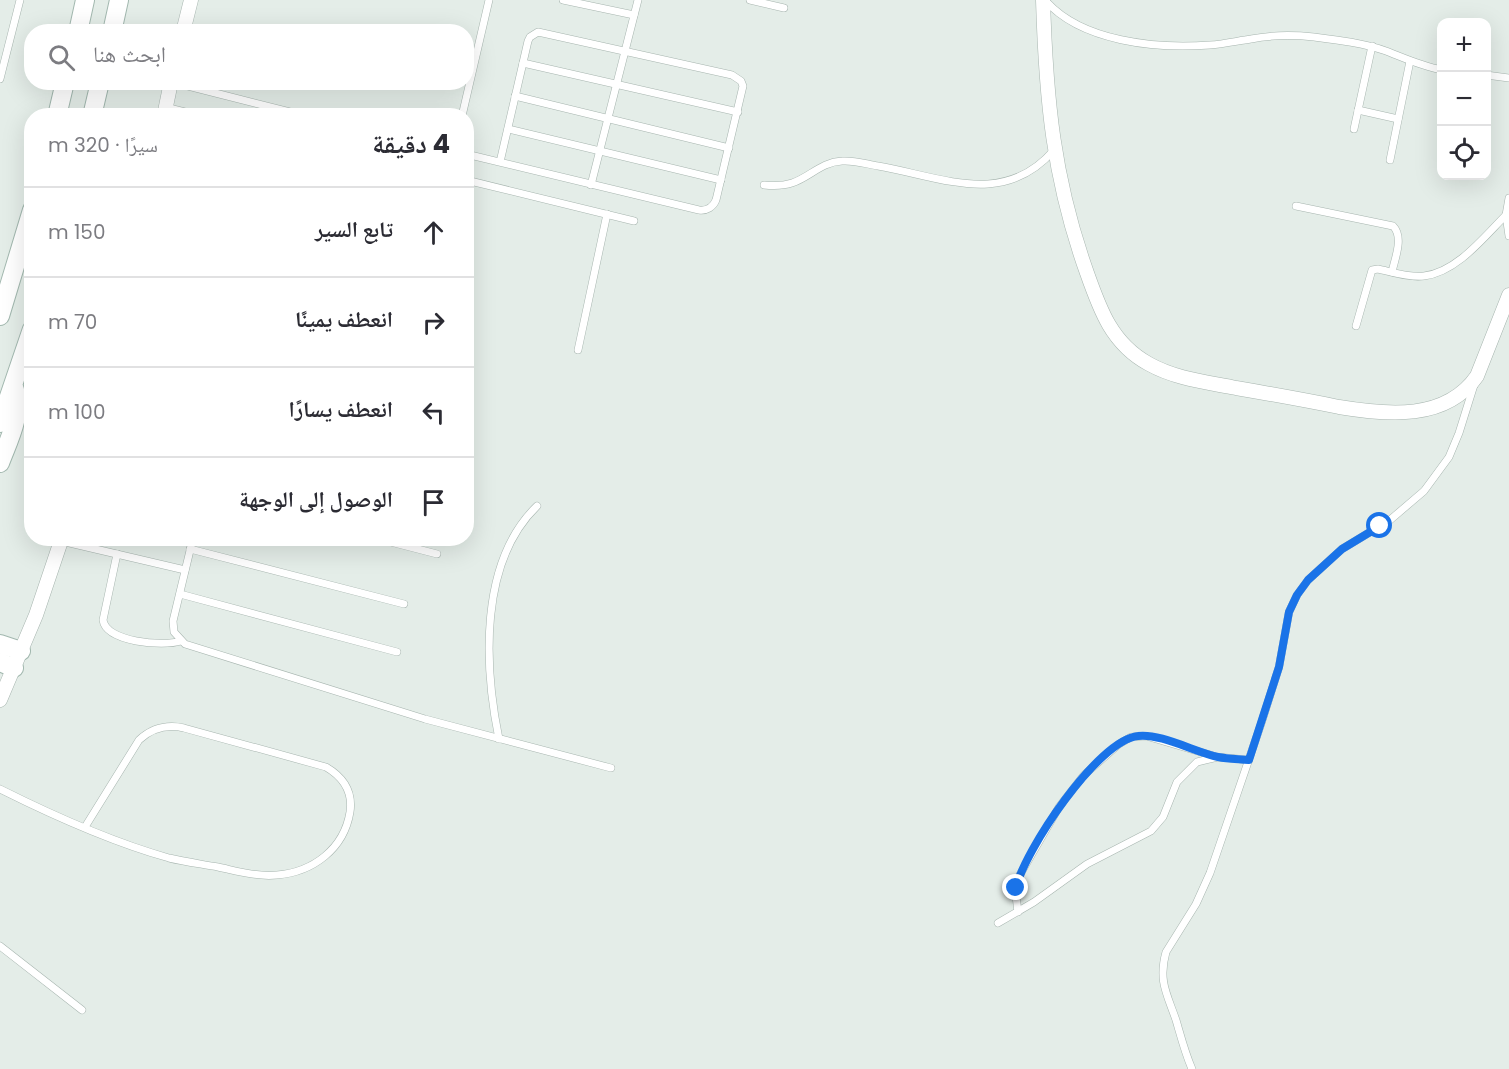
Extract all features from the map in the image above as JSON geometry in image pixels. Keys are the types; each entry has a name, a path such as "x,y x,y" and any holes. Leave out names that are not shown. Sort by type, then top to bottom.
{"main road":[{"path":"80,24 85,0"},
{"path":"114,24 119,0"},
{"path":"59,108 63,90"},
{"path":"94,108 98,90"},
{"path":"0,316 24,236"},
{"path":"0,423 24,355"},
{"path":"0,463 16,421 17,404 14,386"},
{"path":"0,644 21,651"}],"street":[{"path":"185,24 190,0"},
{"path":"1044,0 1047,92 1054,150 1076,242 1102,314 1127,350 1148,364 1170,374 1194,380 1381,413 1412,412 1438,405 1462,394 1477,376 1509,296"},
{"path":"165,108 169,90"},
{"path":"0,700 7,665 21,651 60,546"}],"lane":[{"path":"0,80 20,0"},
{"path":"474,64 489,0"},
{"path":"563,0 634,15"},
{"path":"591,185 638,0"},
{"path":"750,0 784,8"},
{"path":"1044,0 1067,21 1087,31 1152,44 1200,46 1252,38 1291,36 1327,39 1372,46 1437,69"},
{"path":"474,156 703,210 715,203 743,86 737,77 538,32 528,41 500,162"},
{"path":"1354,129 1372,46"},
{"path":"1390,160 1410,61"},
{"path":"523,63 738,112"},
{"path":"1491,76 1509,78"},
{"path":"203,90 274,108"},
{"path":"464,108 468,90"},
{"path":"515,96 729,148"},
{"path":"1358,110 1398,119"},
{"path":"508,129 721,180"},
{"path":"764,185 792,183 824,164 842,161 880,166 969,184 1001,184 1036,168 1054,150"},
{"path":"474,182 634,221"},
{"path":"1509,198 1506,215 1509,236"},
{"path":"1296,206 1393,226 1398,231 1399,238 1392,272"},
{"path":"579,350 607,214"},
{"path":"1356,326 1370,273 1375,269 1423,277 1444,270 1466,254 1506,215"},
{"path":"1192,1069 1165,994 1162,978 1164,961 1166,952 1204,889 1279,667 1289,612 1297,595 1308,580 1335,555 1399,513 1435,477 1449,457 1459,434 1477,376"},
{"path":"499,739 489,663 495,588 511,538 527,515 537,506"},
{"path":"86,546 185,570"},
{"path":"191,546 173,627 181,641 190,646 425,719 611,768"},
{"path":"406,546 438,554"},
{"path":"190,549 404,604"},
{"path":"117,554 103,620 105,628 112,634 154,644 181,641"},
{"path":"180,594 397,652"},
{"path":"0,789 85,827 169,858 261,875 300,870 330,853 345,830 351,803 346,784 326,767 184,728 166,726 151,731 139,740 85,827"},
{"path":"1018,912 1016,888 1022,869 1071,791 1098,761 1119,744 1131,737 1146,736 1218,757 1249,760"},
{"path":"998,923 1034,902 1087,864 1144,837 1163,818 1172,791 1182,774 1197,762 1218,757"},
{"path":"0,946 82,1010"}],"route":[{"path":"1016,888 1022,869 1059,807 1084,775 1125,740 1138,736 1153,737 1218,757 1249,760 1279,667 1292,603 1308,580 1328,561 1342,549 1380,526"}]}
